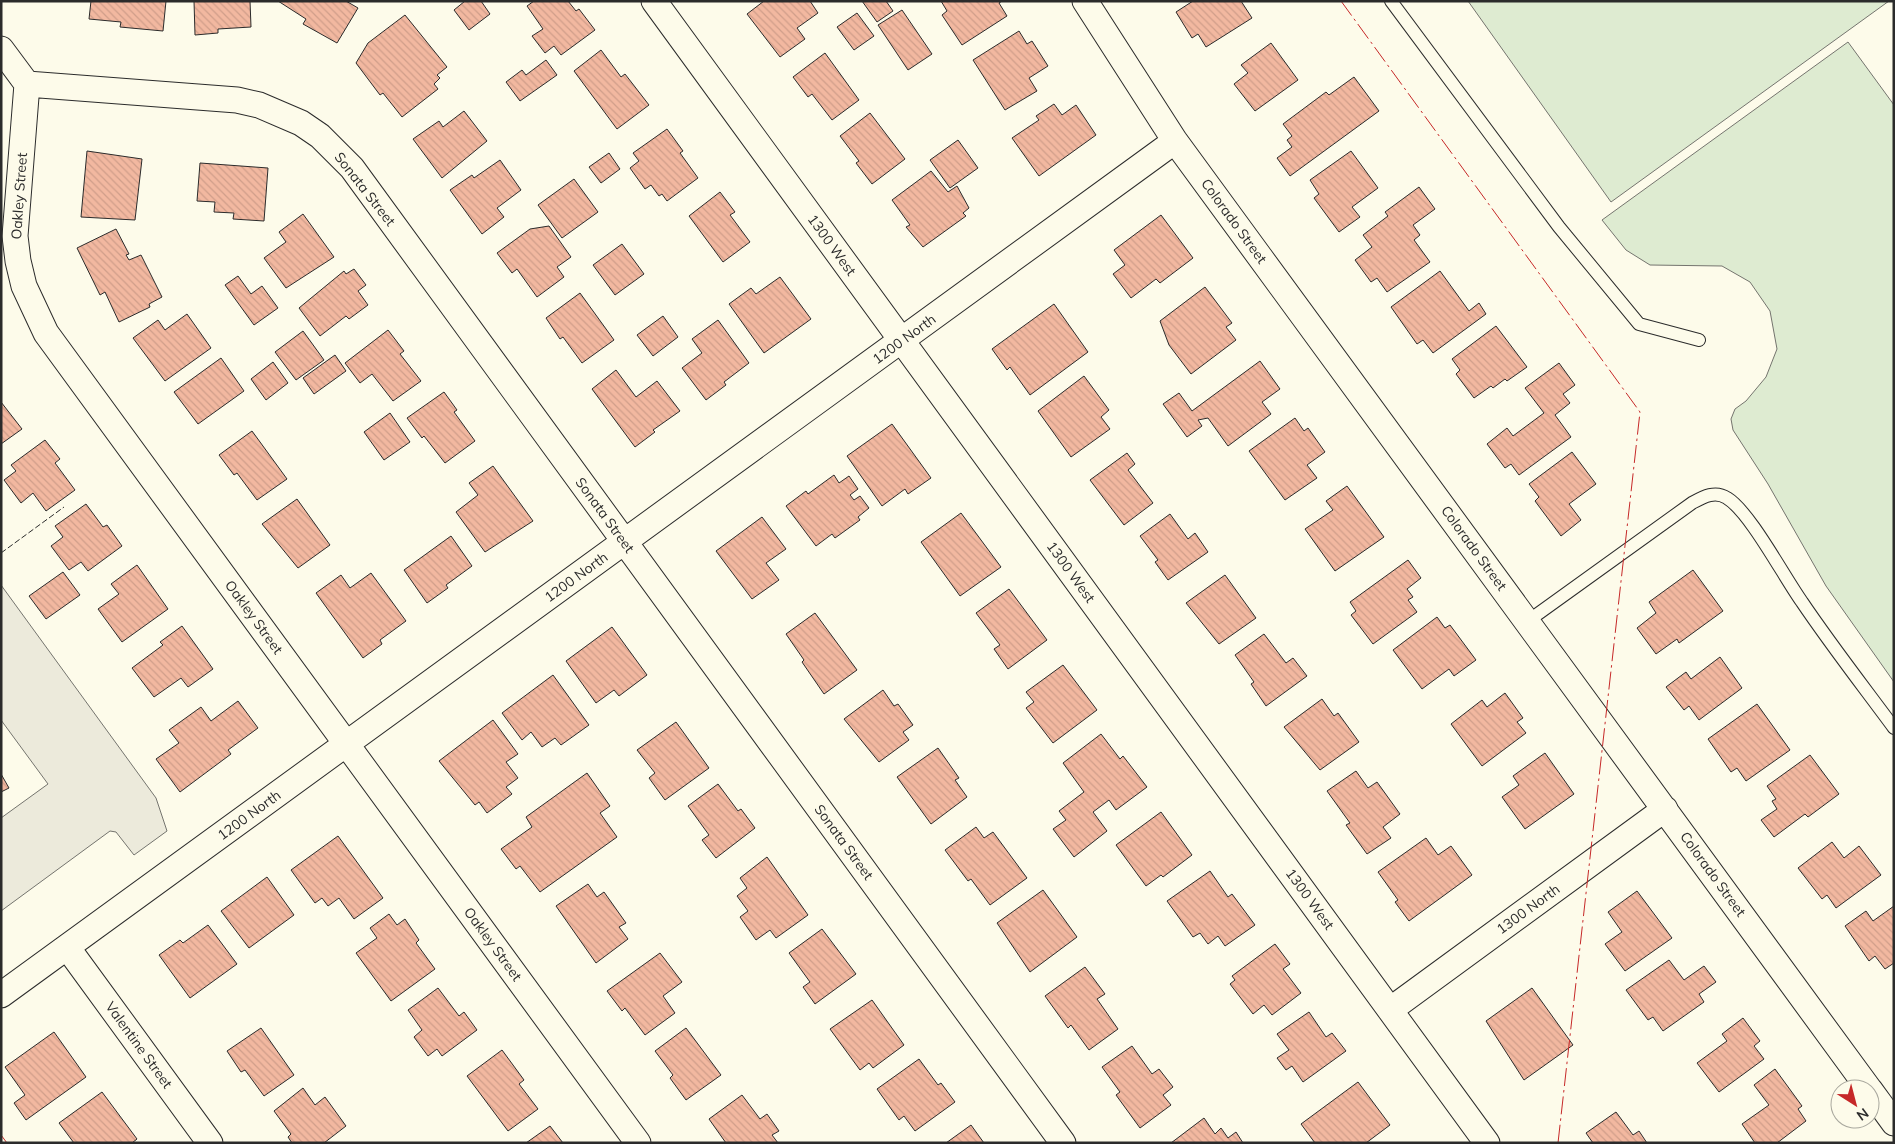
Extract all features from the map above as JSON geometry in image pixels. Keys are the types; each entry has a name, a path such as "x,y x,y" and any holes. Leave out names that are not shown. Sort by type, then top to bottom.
{"street":[{"name":"1300 West","path":"654,1 1488,1143"},
{"name":"Colorado Street","path":"1086,1 1176,141 1862,1079"},
{"path":"1,49 27,84"},
{"name":"Sonata Street","path":"27,84 57,88 238,100 281,113 320,136 352,168 1063,1143"},
{"name":"Oakley Street","path":"27,84 15,236 18,261 34,310 46,333 638,1143"},
{"name":"1200 North","path":"1,995 1176,141"},
{"name":"1300 North","path":"1390,1010 1665,808"},
{"name":"Valentine Street","path":"67,947 210,1143"},
{"name":"Colorado Street","path":"1880,1104 1894,1123"}],"lane":[{"path":"1391,1 1559,228 1639,324 1699,340"},
{"path":"1528,621 1692,503 1704,496 1715,494 1724,496 1746,517 1802,603 1894,728"}],"green space":[{"path":"1468,1 1889,1 1611,202"},
{"path":"1848,42 1894,105 1894,682 1826,586 1768,484 1733,430 1731,419 1735,409 1746,401 1766,377 1777,349 1770,311 1750,282 1722,266 1650,265 1626,250 1602,220"}],"shaded area":[{"path":"1,585 156,798 167,831 134,855 116,832 110,831 1,911 1,818 48,784 1,720"}],"building":[{"path":"91,1 166,1 163,31 120,27 121,22 89,19"},
{"path":"194,1 250,1 251,27 218,29 218,33 195,35"},
{"path":"278,1 346,1 358,8 337,43 303,24 306,19"},
{"path":"465,1 481,1 490,14 469,30 454,10"},
{"path":"534,1 568,1 576,11 579,9 595,30 561,55 554,46 545,53 532,36 543,29 527,6"},
{"path":"764,1 810,1 818,13 797,28 805,39 780,57 747,14"},
{"path":"862,1 886,1 893,11 877,22"},
{"path":"941,1 1002,1 999,3 1007,16 962,45 942,15 947,11"},
{"path":"1193,1 1241,1 1252,18 1206,47 1198,34 1192,38 1176,12"},
{"path":"902,10 932,54 908,70 878,25"},
{"path":"857,13 874,36 854,50 837,27"},
{"path":"405,15 447,67 437,75 440,78 434,84 438,89 402,117 383,93 380,95 356,63 368,43"},
{"path":"1019,31 1027,44 1032,41 1048,66 1029,78 1037,91 1005,110 973,60"},
{"path":"1271,43 1298,80 1255,111 1234,84 1248,73 1241,65"},
{"path":"601,50 621,77 625,74 649,105 617,129 574,71"},
{"path":"825,53 859,100 832,120 812,94 808,97 793,77"},
{"path":"546,60 557,75 520,101 506,82 522,70 526,75"},
{"path":"1354,77 1379,111 1290,176 1277,158 1292,147 1287,140 1292,136 1283,124 1326,92 1329,95"},
{"path":"1054,104 1062,115 1076,105 1096,135 1039,176 1012,138 1039,120 1036,116"},
{"path":"464,111 487,141 442,178 413,139 439,121 443,127"},
{"path":"870,113 905,159 872,184 856,163 859,161 840,136"},
{"path":"667,129 683,151 680,153 698,178 667,201 662,194 659,196 651,185 645,189 630,168 639,161 633,153"},
{"path":"958,140 978,168 950,188 930,160"},
{"path":"87,151 142,159 135,220 81,217"},
{"path":"1351,151 1378,188 1352,207 1360,217 1339,232 1314,198 1319,194 1310,180"},
{"path":"609,153 620,169 601,183 589,167"},
{"path":"500,160 521,190 497,208 504,217 482,234 450,190 472,175 474,178"},
{"path":"200,163 268,168 264,221 233,219 234,213 214,212 215,202 197,201"},
{"path":"931,171 948,192 957,186 969,208 963,213 966,216 923,247 906,227 910,225 892,200"},
{"path":"574,179 598,212 562,238 538,205"},
{"path":"1419,187 1435,209 1413,225 1420,235 1414,240 1430,262 1387,292 1377,278 1371,282 1355,260 1372,247 1363,235 1388,216 1385,212"},
{"path":"720,192 735,212 730,215 750,242 723,262 689,216"},
{"path":"303,214 334,257 286,288 264,258 286,242 279,232"},
{"path":"1161,215 1193,258 1160,283 1156,279 1131,298 1113,274 1125,265 1114,250"},
{"path":"549,226 571,257 557,267 564,277 537,297 517,269 512,273 497,253 530,229"},
{"path":"116,229 129,254 126,255 129,260 141,255 162,297 149,304 150,307 119,322 105,292 100,295 77,248"},
{"path":"622,244 644,274 615,295 593,265"},
{"path":"354,269 366,285 358,291 368,305 349,319 346,316 320,336 299,308 344,271 346,274"},
{"path":"1440,271 1469,311 1479,303 1486,314 1433,353 1423,340 1417,344 1391,307"},
{"path":"238,276 251,294 262,286 278,308 254,325 225,285"},
{"path":"780,277 811,319 764,353 729,304 751,288 756,294"},
{"path":"1205,287 1232,323 1226,327 1236,340 1191,374 1169,345 1160,321"},
{"path":"580,293 614,340 582,363 563,337 560,339 546,318"},
{"path":"1054,304 1088,352 1030,395 1010,367 1007,370 992,349"},
{"path":"187,314 211,348 165,381 133,338 158,320 165,330"},
{"path":"663,316 678,337 653,356 637,335"},
{"path":"718,320 749,363 724,382 726,385 706,400 682,368 702,353 692,339"},
{"path":"1496,326 1527,367 1507,381 1505,379 1493,388 1491,386 1474,398 1456,374 1460,370 1452,359"},
{"path":"388,330 404,351 400,354 421,381 393,401 372,374 360,383 345,363"},
{"path":"303,331 324,360 296,380 275,352"},
{"path":"335,355 346,371 314,394 303,378"},
{"path":"221,358 244,391 198,424 174,392"},
{"path":"1260,361 1280,389 1262,402 1271,414 1228,446 1208,418 1198,420 1202,426 1187,437 1163,404 1179,393 1192,411"},
{"path":"273,362 288,383 266,400 251,379"},
{"path":"1559,363 1575,385 1563,394 1570,403 1555,415 1571,437 1519,475 1511,464 1505,468 1487,444 1507,428 1513,436 1544,413 1525,388"},
{"path":"616,370 636,397 657,381 680,411 653,430 655,432 635,447 592,389"},
{"path":"1084,376 1109,410 1101,417 1110,429 1071,457 1038,411"},
{"path":"444,392 457,410 454,412 475,441 445,463 407,418"},
{"path":"1,402 22,429 1,444"},
{"path":"390,413 410,442 384,460 364,432"},
{"path":"1295,418 1304,431 1308,428 1325,452 1307,465 1317,478 1285,500 1249,451"},
{"path":"892,424 931,478 908,494 905,489 882,506 847,456"},
{"path":"252,431 287,479 257,500 237,473 234,475 219,455"},
{"path":"45,440 60,459 55,463 75,490 46,511 33,493 21,503 4,480 16,471 11,465"},
{"path":"1572,452 1596,484 1569,504 1581,520 1561,536 1535,501 1539,497 1529,484"},
{"path":"1127,453 1135,464 1128,470 1153,503 1124,525 1090,480"},
{"path":"493,466 533,521 485,552 456,512 478,495 469,483"},
{"path":"834,475 839,483 849,476 858,489 850,495 854,500 860,496 869,508 858,517 860,520 835,538 832,534 816,546 786,506 806,491 808,494"},
{"path":"1347,486 1384,537 1335,571 1305,529 1333,510 1326,501"},
{"path":"297,499 330,545 298,568 262,524"},
{"path":"86,504 103,527 107,525 122,546 88,571 81,562 69,570 51,546 63,537 55,526"},
{"path":"961,513 1001,567 960,596 921,542"},
{"path":"1170,514 1188,539 1195,533 1208,552 1168,580 1155,562 1158,560 1140,536"},
{"path":"762,517 786,549 766,563 779,580 752,599 716,551"},
{"path":"451,536 472,566 446,585 448,588 427,603 404,570"},
{"path":"1408,560 1421,578 1407,589 1413,597 1408,600 1417,612 1373,644 1351,615 1356,611 1350,602"},
{"path":"137,565 168,609 122,642 98,609 119,594 111,584"},
{"path":"1693,570 1723,611 1679,643 1677,639 1656,654 1637,628 1656,613 1649,602"},
{"path":"63,572 80,595 46,619 29,596"},
{"path":"371,573 406,621 380,640 382,644 363,658 316,593 341,575 350,588"},
{"path":"1225,575 1256,618 1219,644 1186,603"},
{"path":"1009,589 1047,640 1008,669 994,649 1000,645 976,613"},
{"path":"815,613 857,670 824,694 786,634"},
{"path":"1437,617 1445,628 1450,625 1476,660 1454,676 1449,669 1422,689 1393,650"},
{"path":"182,626 213,669 188,687 181,678 154,697 132,668 163,645 160,642"},
{"path":"612,627 647,675 619,696 614,690 596,703 566,661"},
{"path":"1264,634 1286,663 1293,658 1307,676 1266,706 1251,684 1254,682 1235,655"},
{"path":"1720,657 1742,688 1699,720 1689,706 1684,710 1666,687 1686,672 1691,679"},
{"path":"1063,665 1097,710 1053,743 1026,708 1034,702 1026,692"},
{"path":"553,675 589,725 561,745 555,738 542,747 531,732 522,740 502,713"},
{"path":"883,690 894,706 898,704 913,725 903,732 909,740 879,762 844,719"},
{"path":"1505,693 1523,718 1517,722 1526,733 1482,766 1451,724 1482,700 1487,707"},
{"path":"1322,699 1334,716 1338,713 1359,742 1320,770 1284,727"},
{"path":"238,701 258,728 228,750 231,754 180,792 156,759 179,743 169,730 201,707 211,721"},
{"path":"1757,704 1790,750 1746,781 1737,768 1731,772 1708,739"},
{"path":"493,720 518,754 506,762 518,778 506,787 512,794 487,813 479,802 475,805 439,761"},
{"path":"676,722 709,768 665,800 649,778 655,773 637,750"},
{"path":"1101,734 1120,759 1123,756 1147,787 1116,810 1109,800 1093,812 1107,831 1074,857 1053,829 1066,820 1059,811 1084,792 1063,763"},
{"path":"938,748 959,778 955,780 967,797 931,824 897,777"},
{"path":"1545,753 1574,794 1525,829 1502,797 1519,785 1513,776"},
{"path":"1810,755 1839,794 1808,817 1805,814 1774,837 1761,820 1777,809 1772,801 1776,799 1767,786"},
{"path":"1356,771 1368,788 1377,782 1400,814 1383,827 1391,838 1367,854 1346,825 1350,823 1327,791"},
{"path":"587,773 610,806 600,813 617,837 540,892 520,866 516,869 501,849 532,827 526,817"},
{"path":"1,774 9,788 1,792"},
{"path":"718,784 738,811 741,809 755,828 716,858 702,840 709,835 688,806"},
{"path":"1161,812 1192,855 1163,877 1161,875 1146,886 1116,845"},
{"path":"976,827 984,838 993,832 1027,878 990,905 971,879 968,881 945,850"},
{"path":"338,836 383,898 354,919 339,898 328,906 322,898 315,903 291,870"},
{"path":"1426,838 1438,855 1451,846 1472,875 1409,921 1395,902 1398,900 1378,872"},
{"path":"1832,842 1844,858 1859,846 1881,875 1836,908 1827,895 1822,899 1798,868"},
{"path":"767,857 808,915 776,938 770,930 756,940 740,917 748,911 737,896 747,888 740,878"},
{"path":"1210,871 1228,897 1232,894 1255,925 1225,946 1218,936 1208,944 1200,933 1193,937 1167,901"},
{"path":"267,877 294,915 249,948 221,911"},
{"path":"588,884 597,897 604,892 626,923 619,927 628,939 596,963 556,906"},
{"path":"1043,890 1077,937 1030,972 997,923"},
{"path":"1637,891 1672,938 1625,971 1605,944 1622,932 1608,912"},
{"path":"1894,906 1894,963 1885,969 1875,956 1869,961 1845,926 1866,911 1873,921"},
{"path":"389,914 397,925 405,919 419,940 416,943 435,969 391,1001 356,953 377,938 370,928"},
{"path":"208,925 237,964 190,998 159,955 180,940 183,943"},
{"path":"822,929 856,974 815,1004 803,987 810,982 789,953"},
{"path":"1275,944 1290,964 1283,969 1301,993 1272,1015 1264,1005 1253,1014 1230,984 1235,980 1232,976"},
{"path":"660,953 682,982 663,996 675,1013 645,1035 625,1008 622,1011 607,991"},
{"path":"1669,960 1684,980 1704,966 1716,982 1699,994 1704,1002 1663,1031 1653,1017 1648,1020 1626,990"},
{"path":"1085,967 1105,994 1097,999 1118,1029 1089,1050 1071,1025 1068,1028 1045,996"},
{"path":"438,988 459,1016 464,1012 477,1030 442,1056 437,1049 428,1056 414,1037 422,1030 408,1010"},
{"path":"1532,988 1573,1045 1524,1080 1486,1021"},
{"path":"872,1000 904,1045 873,1068 869,1063 860,1070 830,1029"},
{"path":"1309,1012 1326,1037 1332,1033 1346,1051 1303,1082 1292,1066 1286,1070 1277,1058 1289,1050 1277,1034"},
{"path":"1743,1018 1760,1041 1754,1046 1764,1059 1719,1092 1697,1063 1727,1041 1722,1034"},
{"path":"261,1028 294,1075 264,1096 245,1070 241,1072 227,1051"},
{"path":"686,1028 721,1075 686,1100 670,1078 673,1075 655,1051"},
{"path":"54,1032 86,1077 26,1120 14,1103 25,1095 5,1067"},
{"path":"1132,1046 1152,1074 1159,1069 1173,1087 1163,1095 1171,1105 1140,1128 1116,1095 1120,1092 1102,1067"},
{"path":"502,1050 524,1080 519,1084 538,1109 508,1131 467,1076"},
{"path":"919,1059 938,1085 941,1083 955,1102 915,1131 904,1116 899,1120 877,1089"},
{"path":"1775,1069 1802,1106 1798,1109 1806,1121 1777,1143 1755,1143 1742,1124 1769,1105 1754,1085"},
{"path":"1358,1082 1390,1125 1366,1143 1315,1143 1301,1124"},
{"path":"303,1088 315,1105 325,1097 346,1126 324,1143 292,1143 288,1137 291,1134 274,1111"},
{"path":"102,1092 137,1139 132,1143 74,1143 59,1123"},
{"path":"742,1095 760,1119 767,1114 779,1131 772,1135 778,1143 726,1143 709,1119"},
{"path":"1616,1112 1633,1135 1639,1131 1647,1143 1593,1143 1586,1133"},
{"path":"1204,1118 1215,1134 1221,1128 1228,1138 1236,1132 1243,1143 1171,1143"},
{"path":"971,1125 984,1143 946,1143"},
{"path":"550,1126 563,1143 526,1143"}],"fence":[{"path":"1,553 64,507"}],"power":[{"path":"1341,1 1640,412 1558,1143"},
{"path":"1,1135 7,1143"}]}
